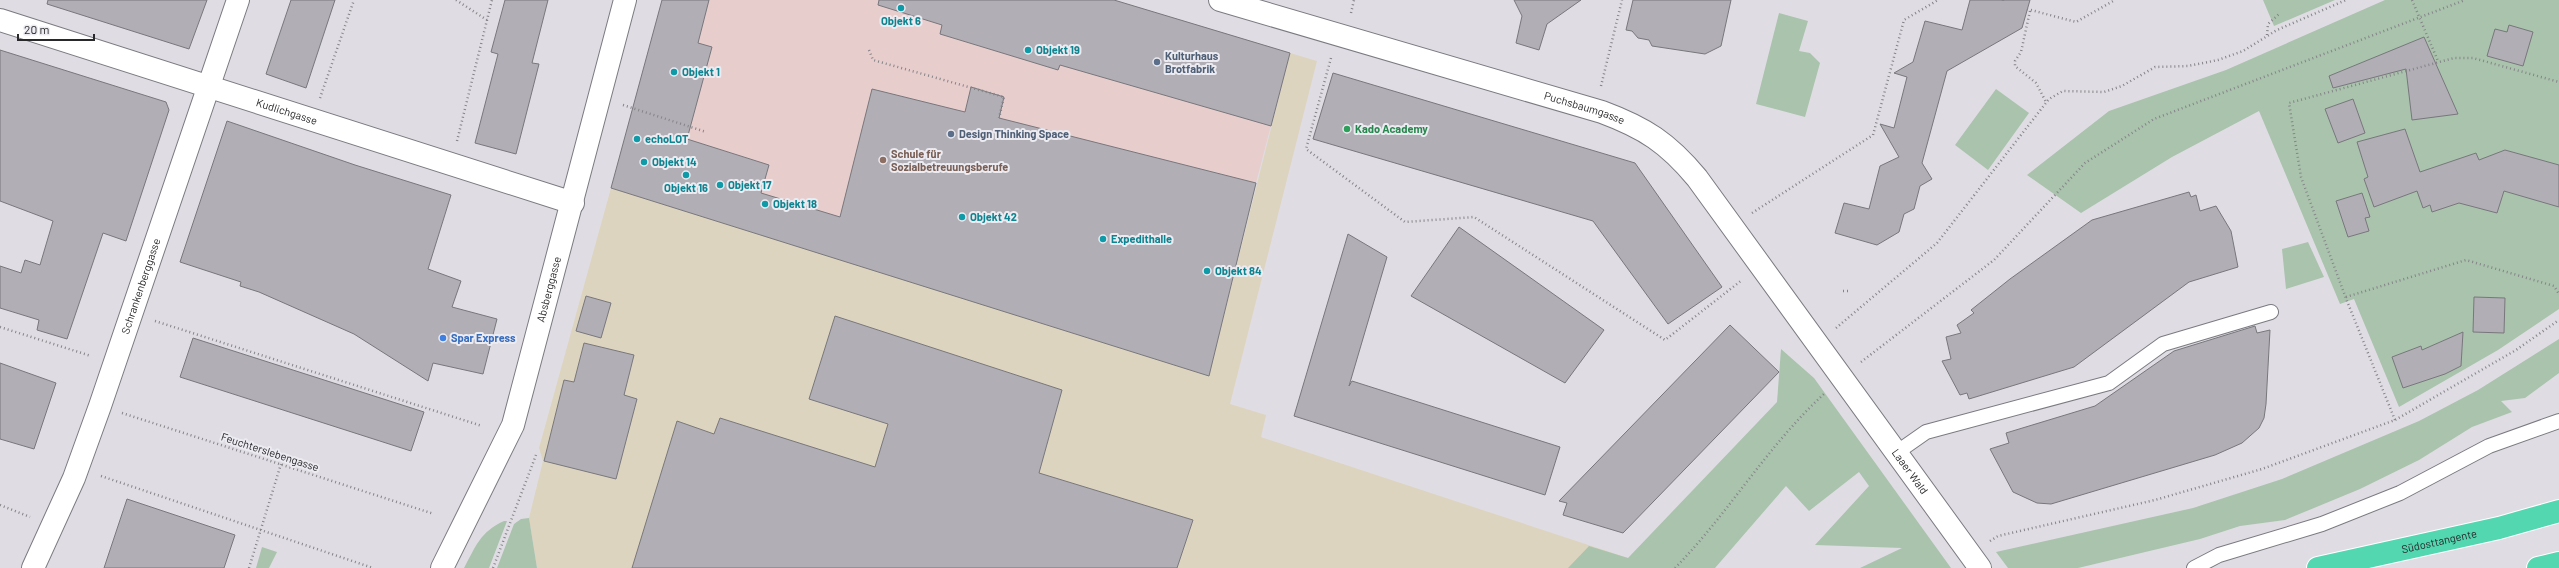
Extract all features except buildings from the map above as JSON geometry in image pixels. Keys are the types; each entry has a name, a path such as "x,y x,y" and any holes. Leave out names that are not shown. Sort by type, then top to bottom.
{"highway":[{"name":"Südosttangente","path":"2318,568 2499,528 2559,511"},
{"path":"2538,568 2559,562"}],"street":[{"name":"Schrankenberggasse","path":"33,568 74,478 100,406 238,0"},
{"name":"Absberggasse","path":"442,568 513,424 573,203 625,0"},
{"name":"Puchsbaumgasse","path":"1220,0 1595,110 1627,121 1654,135 1677,154 1732,226 1841,376"},
{"name":"Kudlichgasse","path":"0,20 208,88 573,203"},
{"name":"Laaer Wald","path":"1841,376 1974,560"}],"lane":[{"path":"1896,452 1926,432 2109,383 2163,344 2271,312"},
{"path":"2194,568 2219,555 2322,524 2400,493 2488,446 2559,421"}],"path":[{"path":"312,121 354,0"},
{"path":"456,0 487,21"},
{"path":"451,164 492,0"},
{"path":"1595,110 1622,0"},
{"path":"1732,226 1873,135 1904,20 1938,0"},
{"path":"2046,102 2036,83 2015,66 2015,61 2022,52 2029,10 2076,22 2115,0"},
{"path":"1815,341 1840,326 1937,242 2046,102 2063,91 2104,92 2122,86 2155,67 2188,66 2218,60 2243,51 2267,35 2346,0"},
{"path":"2412,0 2438,61"},
{"path":"1675,568 1697,546 1775,443 1841,376 1994,260 2086,163 2154,119 2465,0"},
{"path":"2267,35 2268,24 2279,14"},
{"path":"1337,35 1306,149 1405,222 1474,217 1665,340 1760,265"},
{"path":"869,50 873,60 1004,97 999,118"},
{"path":"2395,420 2346,297 2301,177 2289,103 2438,61 2473,58 2559,82"},
{"path":"600,99 706,132"},
{"path":"2346,297 2466,260 2554,286 2559,294"},
{"path":"1843,292 1850,291"},
{"path":"131,314 482,426"},
{"path":"1974,560 1998,536 2155,500 2262,469 2395,420 2510,354 2559,320"},
{"path":"0,327 115,364"},
{"name":"Feuchterslebengasse","path":"100,406 434,514"},
{"path":"493,568 536,455"},
{"path":"249,568 281,464"},
{"path":"101,476 373,568"},
{"path":"0,505 52,527"}],"shaded area":[{"path":"662,0 1114,0 1290,53 1256,183 1209,376 611,188"},
{"path":"1290,53 1317,61 1230,404 1266,415 1261,437 1628,558 1637,568 537,568 529,518 543,461 539,448 611,188 1209,375"}],"green space":[{"path":"2263,0 2335,0 2274,26"},
{"path":"2385,0 2559,0 2559,309 2498,350 2399,407 2354,299 2340,304 2259,111 2172,157 2081,213 2027,175 2109,111 2226,70"},
{"path":"1779,13 1808,21 1799,51 1810,53 1820,63 1805,117 1756,104"},
{"path":"1996,89 2029,113 1988,170 1955,145"},
{"path":"2308,242 2324,277 2286,289 2282,249"},
{"path":"2559,339 2559,373 2525,398 2501,401 2512,412 2472,427 2419,460 2360,489 2285,520 2240,526 2200,539 2078,568 2008,568 1996,552 2193,508 2282,479 2419,421 2478,390"},
{"path":"1781,349 1814,378 1951,568 1860,568 1902,548 1815,545 1869,486 1859,472 1809,511 1786,486 1715,568 1568,568 1589,546 1628,558 1777,402"},
{"path":"529,518 537,568 497,568 514,524 521,519"},
{"path":"507,521 489,568 464,568 484,535 496,525"},
{"path":"262,547 277,552 269,568 256,568"}],"place":[{"name":"Objekt 6","path":"901,8"},
{"name":"Objekt 19","path":"1028,50"},
{"name":"Kulturhaus Brotfabrik","path":"1157,62"},
{"name":"Objekt 1","path":"674,72"},
{"name":"Kado Academy","path":"1347,129"},
{"name":"Design Thinking Space","path":"951,134"},
{"name":"echoLOT","path":"637,139"},
{"name":"Schule für Sozialbetreuungsberufe","path":"883,160"},
{"name":"Objekt 14","path":"644,162"},
{"name":"Objekt 16","path":"686,175"},
{"name":"Objekt 17","path":"720,185"},
{"name":"Objekt 18","path":"765,204"},
{"name":"Objekt 42","path":"962,217"},
{"name":"Expedithalle","path":"1103,239"},
{"name":"Objekt 84","path":"1207,271"},
{"name":"Spar Express","path":"443,338"}]}
